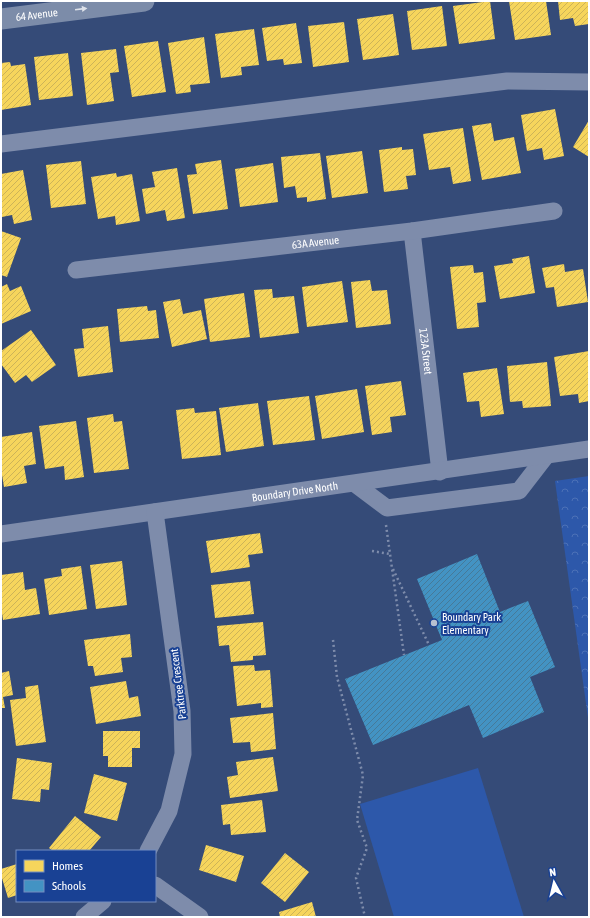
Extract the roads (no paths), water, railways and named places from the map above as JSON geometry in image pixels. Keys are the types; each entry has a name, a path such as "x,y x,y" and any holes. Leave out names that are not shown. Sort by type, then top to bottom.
{"main road":[{"name":"64 Avenue","path":"1,19 144,1"}],"street":[{"path":"1,144 507,81 589,82"},
{"name":"63A Avenue","path":"76,270 412,231 554,211"},
{"name":"123A Street","path":"412,231 440,472"},
{"name":"Boundary Drive North","path":"1,534 440,472 589,449"},
{"path":"355,484 388,508 519,491 546,456"},
{"name":"Parktree Crescent","path":"149,850 169,811 183,754 182,711 155,512"},
{"path":"156,886 200,917"},
{"path":"84,917 102,902"}],"place":[{"name":"Boundary Park Elementary","path":"434,623"}]}
